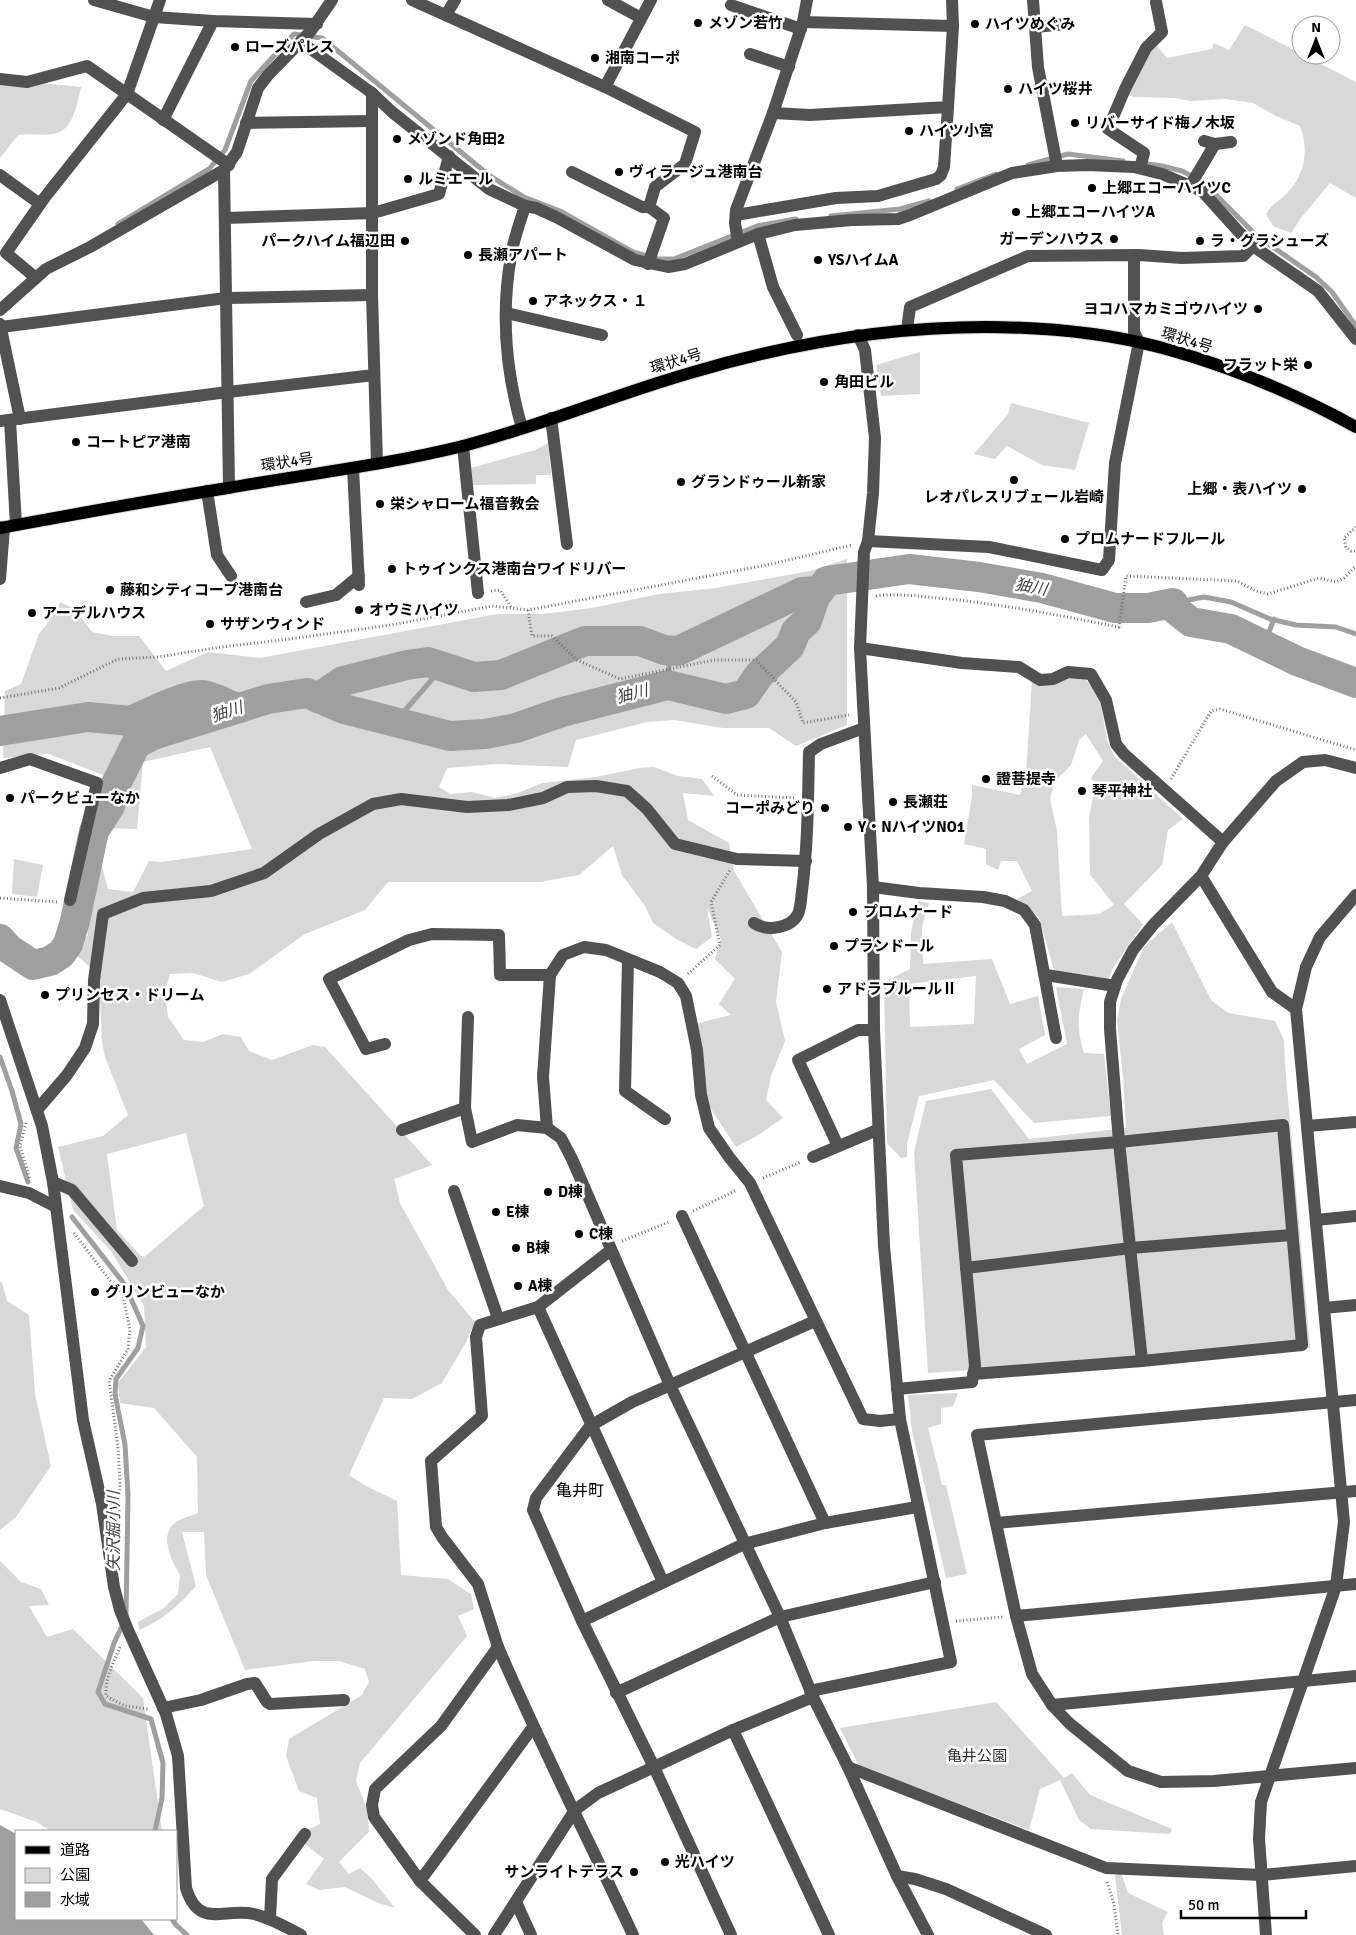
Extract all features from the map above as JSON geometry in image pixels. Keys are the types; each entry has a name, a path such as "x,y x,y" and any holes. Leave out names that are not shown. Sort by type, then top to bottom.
{"main road":[{"name":"環状4号","path":"5,527 229,487 353,468 463,446 692,372 794,346 858,335 926,328 1014,327 1093,334 1139,342 1176,352 1247,376 1319,406 1356,428"}],"street":[{"path":"94,0 154,17 213,21 308,34 392,112 489,189 525,206 536,208 556,217 635,260 649,260 668,267 685,264 758,234 795,226 910,216 1012,173 1057,163 1140,167 1191,185 1202,191 1239,232 1318,286 1356,339"},
{"path":"35,278 3,254 127,94 160,0"},
{"path":"0,310 46,269 225,165 237,152 258,88 308,34 332,0"},
{"path":"412,0 605,87 696,132 685,164 656,187 649,207"},
{"path":"446,15 455,0"},
{"path":"608,0 641,18"},
{"path":"605,87 651,0"},
{"path":"738,241 735,219 774,113 802,26 807,0"},
{"path":"735,219 836,198 878,196 936,179 941,175 944,167 948,107 952,0"},
{"path":"1033,0 1038,67 1057,163"},
{"path":"1140,167 1144,153 1108,128 1146,48 1162,32 1156,2"},
{"path":"731,5 802,26 952,26"},
{"path":"163,120 213,21"},
{"path":"1035,27 1066,24"},
{"path":"750,54 788,67"},
{"path":"0,79 26,82 87,66 225,165"},
{"path":"372,93 372,296 377,463"},
{"path":"774,113 810,115 948,107"},
{"path":"246,123 372,121"},
{"path":"1191,185 1200,169 1209,142 1231,142"},
{"path":"225,218 373,213 439,194 449,156"},
{"path":"225,165 229,487"},
{"path":"572,172 642,207 649,207 664,218 649,260"},
{"path":"0,175 40,204"},
{"path":"522,428 512,394 507,363 506,314 507,286 513,246 525,206"},
{"path":"758,234 773,286 797,335"},
{"path":"906,330 910,306 1028,256 1182,258 1243,256 1258,245"},
{"path":"866,547 989,547 1102,570 1109,560 1115,463 1139,342 1134,332 1134,256"},
{"path":"0,579 5,527 10,420 0,326 226,298 372,296"},
{"path":"506,314 602,335"},
{"path":"494,1935 575,1810 598,1794 811,1694 951,1662 900,1420 884,1246 874,1030 873,887 862,713 860,648 866,547 873,493 875,438 865,350 858,335"},
{"path":"10,420 374,375"},
{"path":"551,418 567,544"},
{"path":"463,446 478,593"},
{"path":"306,602 336,595 359,580 353,468"},
{"path":"207,491 217,554 230,576"},
{"path":"860,648 962,662 1019,667 1040,680 1053,679 1068,672 1091,674 1106,700 1116,744 1124,754 1222,842"},
{"path":"754,923 759,926 776,928 788,924 799,913 806,861 809,752 821,744 864,728"},
{"path":"0,768 30,759 97,783 70,900"},
{"path":"1142,1361 1119,1142 1110,1029 1110,1002 1115,986 1133,950 1153,926 1201,876 1222,842 1276,781 1303,762 1325,760 1356,768"},
{"path":"37,1110 67,1075 85,1048 93,1024 94,980 103,914 143,898 211,891 264,873 319,834 373,804 401,799 467,808 508,805 543,798 566,787 596,786 627,791 647,809 675,844 737,859 806,861"},
{"path":"1201,876 1272,992 1296,1009"},
{"path":"873,887 919,893 983,897 1005,901 1024,910 1035,925 1046,975 1056,1038"},
{"path":"1266,1935 1259,1839 1261,1802 1336,1586 1344,1522 1296,1009 1306,967 1320,937 1356,895"},
{"path":"384,1044 366,1049 330,978 409,940 432,934 499,935 500,975 550,975"},
{"path":"547,1128 543,1076 550,975 563,956 584,947 606,950 660,972 678,983 686,996 691,1015 697,1050 701,1095 709,1128 750,1183 863,1420 900,1420"},
{"path":"628,960 625,1091 665,1119"},
{"path":"1046,975 1115,986"},
{"path":"0,1000 42,1126 53,1182 83,1420 102,1504 114,1587 120,1610 178,1756 188,1897 193,1905 206,1914 252,1913 270,1919 301,1935"},
{"path":"468,1017 465,1108 472,1142 517,1125 547,1128 561,1138 572,1159 670,1385 780,1617 811,1694 848,1767 897,1876 928,1935"},
{"path":"838,1146 798,1060 858,1030 874,1030"},
{"path":"402,1130 465,1108"},
{"path":"1307,1126 1356,1122"},
{"path":"897,1389 972,1382 973,1374 975,1366 956,1155 1119,1142 1283,1125 1302,1345 1142,1361 973,1374"},
{"path":"813,1157 878,1130"},
{"path":"53,1182 72,1190 132,1261"},
{"path":"0,1186 55,1202"},
{"path":"454,1191 498,1318"},
{"path":"682,1216 825,1523"},
{"path":"1316,1220 1356,1216"},
{"path":"966,1268 1131,1248 1291,1235"},
{"path":"611,1250 538,1307 480,1325 476,1337 482,1416 431,1461 436,1527 442,1538 478,1584 498,1647 533,1727 575,1810 633,1935"},
{"path":"1324,1308 1356,1305"},
{"path":"538,1307 590,1426 663,1582"},
{"path":"731,1935 654,1767 582,1621 533,1510 536,1498 590,1426 632,1402 815,1322"},
{"path":"1356,1400 977,1435 1016,1616 1032,1674 1052,1705 1069,1723 1128,1771 1161,1782 1214,1781 1356,1768"},
{"path":"996,1523 1356,1491"},
{"path":"582,1621 744,1544 825,1523 918,1507"},
{"path":"616,1693 780,1617 935,1582"},
{"path":"1016,1616 1356,1584"},
{"path":"475,1935 420,1881 374,1816 372,1805 375,1789 441,1726 498,1647"},
{"path":"1052,1705 1356,1676"},
{"path":"158,1709 201,1700 255,1683 270,1704 344,1700"},
{"path":"420,1881 533,1727"},
{"path":"733,1730 829,1935"},
{"path":"848,1767 1106,1868 1262,1875 1356,1866"},
{"path":"270,1919 272,1879 305,1834"},
{"path":"897,1876 915,1879 946,1889 1046,1935"},
{"path":"516,1902 531,1935"}],"path":[{"path":"1356,527 1344,538 1346,547 1352,552 1356,551"},
{"path":"0,698 59,688 118,659 158,657 220,647 290,640 391,625 492,606 528,610 866,547"},
{"path":"863,594 896,594 968,601 1042,612 1119,627 1126,576 1237,582 1256,591 1268,594 1319,578 1336,582 1344,578 1356,566"},
{"path":"500,590 512,607"},
{"path":"528,610 532,636 552,636 577,660 620,679 714,660 756,660 796,702 803,722 862,713"},
{"path":"1164,790 1211,711 1220,709 1356,750"},
{"path":"712,776 737,795 808,798"},
{"path":"678,983 720,945 711,902 737,859"},
{"path":"0,898 54,902 70,900"},
{"path":"750,1183 813,1157"},
{"path":"943,1622 1016,1616"},
{"path":"127,1627 109,1671 106,1696 124,1706 158,1709"},
{"path":"1106,1868 1105,1879 1114,1904 1118,1935"}],"green space":[{"path":"1245,25 1291,49 1291,65 1323,65 1356,82 1356,198 1330,183 1291,233 1273,226 1266,214 1296,182 1303,164 1305,146 1300,126 1276,116 1253,103 1225,99 1190,101 1175,98 1134,97 1123,94 1153,41 1167,58 1212,49 1214,43 1229,50"},
{"path":"0,79 81,87 74,115 66,127 54,134 18,135 0,158"},
{"path":"920,352 920,394 881,396 876,365"},
{"path":"1011,403 1089,423 1075,470 1042,465 1007,446 995,459 974,454 1008,414"},
{"path":"548,443 551,475 536,475 536,484 473,485 471,468 535,450"},
{"path":"847,559 847,725 796,746 769,728 723,728 675,720 647,722 576,740 568,767 498,764 447,768 439,787 450,794 472,792 495,798 518,793 542,783 596,777 639,768 654,767 678,776 702,779 714,796 683,793 688,820 729,843 734,871 782,952 776,1002 785,1041 771,1076 766,1100 783,1118 755,1137 736,1147 709,1106 704,1087 698,1023 731,1015 719,1004 735,979 715,959 721,939 707,908 712,937 696,949 676,939 653,923 645,906 622,875 613,846 579,875 540,882 388,882 365,910 305,934 249,974 222,982 193,973 170,974 165,992 168,1017 184,1040 203,1042 223,1034 241,1037 249,1051 272,1060 313,1045 325,1047 432,1165 394,1179 400,1203 448,1290 475,1322 465,1344 442,1383 412,1399 384,1398 349,1475 366,1486 397,1501 401,1575 448,1579 471,1594 474,1609 458,1616 467,1636 360,1763 356,1781 367,1809 369,1832 339,1862 349,1874 360,1868 372,1879 395,1908 378,1903 345,1887 319,1890 306,1884 324,1859 300,1840 303,1832 320,1824 317,1798 299,1791 286,1756 289,1739 362,1695 369,1682 365,1669 339,1661 314,1661 245,1670 206,1575 204,1532 182,1532 196,1586 170,1612 139,1630 138,1622 164,1608 178,1594 180,1575 170,1556 167,1541 171,1527 176,1522 198,1513 197,1457 154,1408 120,1403 118,1383 146,1347 144,1306 111,1251 73,1210 58,1147 103,1136 128,1115 105,1057 102,1041 99,976 80,958 70,953 88,935 85,920 84,865 108,777 49,754 3,758 5,691 21,684 39,634 57,611 60,602 75,609 92,632 113,636 139,636 166,671 208,652 260,658 497,614 542,614 592,608 659,594 716,588 810,571","holes":["210,747 252,849 161,862 149,861 133,892 108,889 101,862 106,828 137,829 143,762","186,1133 204,1206 143,1258 117,1230 107,1154"]},
{"path":"1076,675 1086,680 1099,694 1107,740 1114,756 1183,819 1168,830 1162,865 1124,904 1143,924 1113,968 1108,980 1054,971 1039,917 1017,899 1032,891 1017,861 1001,861 998,870 986,864 986,849 964,844 972,785 1020,795 1026,774 1032,681","holes":["1086,734 1103,761 1091,778 1096,785 1089,816 1090,874 1114,905 1099,914 1062,916 1057,831 1050,798 1055,781 1071,765 1079,740"]},
{"path":"14,859 43,865 37,897 12,894"},
{"path":"918,901 929,903 922,926 923,964 992,959 1010,1004 1038,996 1045,1035 1019,1049 1027,1064 1067,1044 1056,987 1084,989 1079,1021 1081,1044 1084,1053 1104,1054 1111,1116 1034,1123 994,1080 919,1096 907,1144 907,1157 901,1158 887,1143 884,982 910,969 911,933","holes":["976,976 974,1024 910,1027 909,984"]},
{"path":"1172,922 1211,1000 1228,1013 1275,1021 1284,1040 1310,1348 928,1373 914,1152 926,1101 991,1089 1029,1139 1126,1128 1117,1021 1121,999 1144,947"},
{"path":"0,1282 2,1282 7,1301 29,1315 35,1394 51,1466 16,1517 0,1530"},
{"path":"958,1393 953,1406 941,1408 941,1424 928,1428 942,1485 946,1485 967,1574 946,1578 912,1431 908,1395"},
{"path":"0,1561 21,1582 41,1589 49,1605 29,1606 47,1637 73,1629 143,1698 162,1830 49,1830 37,1822 0,1809"},
{"name":"亀井公園","path":"996,1702 1064,1778 1072,1773 1090,1795 1172,1829 1170,1834 1091,1829 1079,1820 1060,1780 1040,1789 1029,1830 859,1766 840,1728"},
{"path":"1121,1873 1128,1893 1168,1912 1162,1923 1164,1935 1122,1935 1115,1875"}],"water":[{"path":"0,1825 15,1833 15,1920 142,1920 154,1935 0,1935"}],"waterway":[{"path":"118,224 209,169 225,150 251,81 294,34 322,38 490,176 524,197 560,211 633,252 658,259 674,259 757,226 796,219"},
{"path":"1028,165 1068,154 1123,161"},
{"path":"1141,163 1182,171 1203,182 1257,236 1316,277 1332,292 1356,326"},
{"path":"957,189 996,174"},
{"path":"831,216 900,209 929,201"},
{"name":"㹨川","path":"0,939 9,949 33,965 50,961 61,954 68,944 75,921 94,831 110,806 115,786 136,744 153,735 268,699 307,693 344,709 450,736 485,734 516,728 562,712 668,685 726,699 746,694 759,675 790,646 796,631 807,621 815,597 827,581 909,569 979,577 1042,588 1115,608 1148,608 1173,603 1172,607 1191,622 1231,629 1297,661 1356,683"},
{"path":"318,698 343,681 407,665 428,662 474,677 501,675 585,641 640,641 664,650 678,651 802,592 819,591"},
{"path":"1173,603 1204,597 1231,602 1270,619 1296,625 1336,627 1356,634"},
{"path":"1264,645 1274,619"},
{"path":"664,650 669,665 668,685"},
{"path":"399,724 400,716 443,667"},
{"path":"131,721 196,695 212,697 236,708"},
{"path":"0,731 88,717 131,721 153,735"},
{"name":"矢沢掘小川","path":"0,1057 21,1124 16,1148 28,1182"},
{"name":"矢沢掘小川","path":"72,1217 125,1285 143,1326 138,1348 116,1379 115,1394 125,1445 128,1495 126,1616"},
{"name":"矢沢掘小川","path":"123,1624 114,1643 98,1692 105,1704 151,1719 163,1763 162,1798 155,1830"},
{"name":"矢沢掘小川","path":"173,1920 187,1935"}],"place":[{"name":"メゾン若竹","path":"698,23"},
{"name":"ハイツめぐみ","path":"975,24"},
{"name":"ローズパレス","path":"235,47"},
{"name":"湘南コーポ","path":"595,58"},
{"name":"ハイツ桜井","path":"1008,89"},
{"name":"リバーサイド梅ノ木坂","path":"1075,123"},
{"name":"ハイツ小宮","path":"909,131"},
{"name":"メゾンド角田2","path":"397,139"},
{"name":"ヴィラージュ港南台","path":"619,172"},
{"name":"ルミエール","path":"408,179"},
{"name":"上郷エコーハイツC","path":"1092,188"},
{"name":"上郷エコーハイツA","path":"1016,212"},
{"name":"ガーデンハウス","path":"1114,239"},
{"name":"パークハイム福辺田","path":"405,241"},
{"name":"ラ・グラシューズ","path":"1200,241"},
{"name":"長瀬アパート","path":"468,255"},
{"name":"YSハイムA","path":"818,260"},
{"name":"アネックス・１","path":"533,301"},
{"name":"ヨコハマカミゴウハイツ","path":"1258,309"},
{"name":"フラット栄","path":"1308,365"},
{"name":"角田ビル","path":"824,382"},
{"name":"コートピア港南","path":"76,442"},
{"name":"レオパレスリブェール岩崎","path":"1014,480"},
{"name":"グランドゥール新家","path":"681,482"},
{"name":"上郷・表ハイツ","path":"1302,489"},
{"name":"栄シャローム福音教会","path":"380,504"},
{"name":"プロムナードフルール","path":"1065,539"},
{"name":"トゥインクス港南台ワイドリバー","path":"392,569"},
{"name":"藤和シティコープ港南台","path":"110,590"},
{"name":"オウミハイツ","path":"359,610"},
{"name":"アーデルハウス","path":"32,613"},
{"name":"サザンウィンド","path":"210,624"},
{"name":"證菩提寺","path":"986,779"},
{"name":"琴平神社","path":"1082,791"},
{"name":"パークビューなか","path":"10,798"},
{"name":"長瀬荘","path":"893,802"},
{"name":"コーポみどり","path":"825,808"},
{"name":"Y・NハイツNO1","path":"848,827"},
{"name":"プロムナード","path":"853,912"},
{"name":"プランドール","path":"834,946"},
{"name":"アドラブルールⅡ","path":"827,989"},
{"name":"プリンセス・ドリーム","path":"45,995"},
{"name":"D棟","path":"548,1192"},
{"name":"E棟","path":"496,1212"},
{"name":"C棟","path":"579,1234"},
{"name":"B棟","path":"516,1248"},
{"name":"A棟","path":"518,1286"},
{"name":"グリンビューなか","path":"95,1292"},
{"name":"光ハイツ","path":"665,1862"},
{"name":"サンライトテラス","path":"634,1872"}],"district":[{"name":"亀井町","path":"580,1491"}]}
